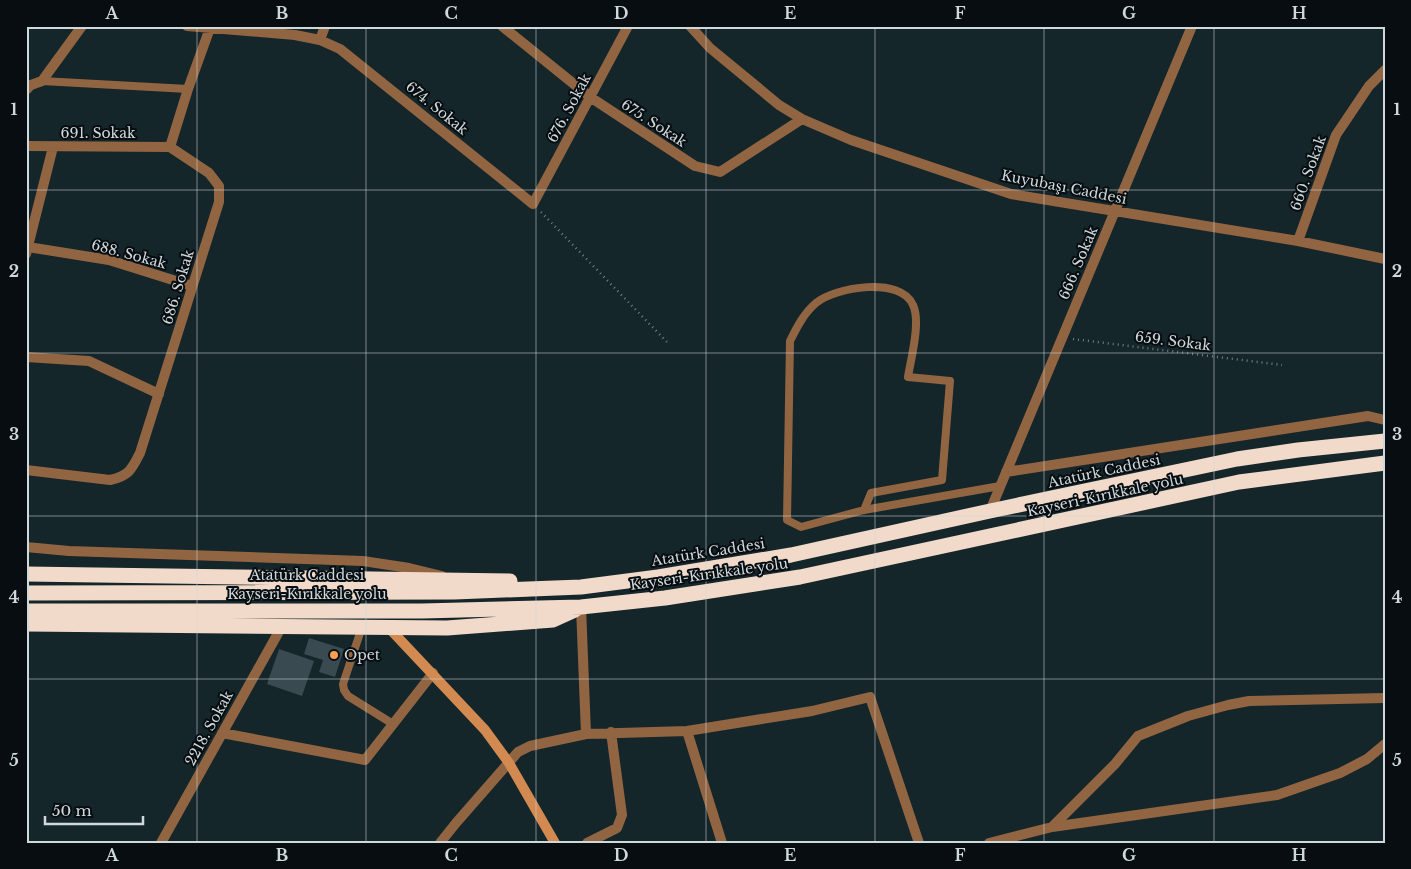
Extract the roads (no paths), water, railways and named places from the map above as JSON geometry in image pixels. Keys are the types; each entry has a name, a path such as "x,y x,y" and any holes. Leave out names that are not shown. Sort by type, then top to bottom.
{"highway":[{"name":"Atatürk Caddesi","path":"26,592 454,592 581,587 658,577 791,555 1237,459 1298,450 1385,441"},
{"name":"Kayseri-Kırıkkale yolu","path":"26,611 422,611 581,607 665,598 800,577 1238,482 1385,464"},
{"path":"26,574 547,582 581,587"},
{"path":"26,624 446,628 553,620 581,607"}],"street":[{"path":"26,90 31,85 42,81 82,26"},
{"name":"674. Sokak","path":"187,26 295,35 320,40 340,49 533,204"},
{"path":"320,40 325,26"},
{"name":"675. Sokak","path":"502,26 590,97 695,166 720,172 802,119"},
{"name":"676. Sokak","path":"533,204 628,26"},
{"name":"Kuyubaşı Caddesi","path":"690,26 710,48 778,105 802,119 851,140 1011,194 1298,241 1385,259"},
{"name":"666. Sokak","path":"990,511 1192,26"},
{"path":"170,147 188,88 210,28"},
{"name":"660. Sokak","path":"1298,241 1336,134 1369,86 1385,70"},
{"name":"691. Sokak","path":"26,146 170,147"},
{"path":"27,251 53,146"},
{"name":"686. Sokak","path":"26,470 110,480 122,477 132,469 140,453 219,202 218,186 209,173 170,147"},
{"name":"688. Sokak","path":"27,251 109,260 192,286"},
{"path":"26,357 89,361 159,394"},
{"path":"1006,472 1368,416 1385,420"},
{"path":"26,547 69,551 363,561 427,572 458,580"},
{"path":"581,607 586,734"},
{"name":"2218. Sokak","path":"161,843 282,626"},
{"path":"389,628 485,730 509,763 555,843"},
{"path":"222,733 366,760 433,673"},
{"path":"440,843 518,752 530,746 586,734 687,731 812,711 870,697 919,843"},
{"path":"1052,827 1115,764 1138,736 1188,716 1249,701 1385,698"},
{"path":"687,731 722,843"},
{"path":"587,843 617,828 622,815 611,732"},
{"path":"989,843 1052,827 1276,795 1340,773 1368,759 1385,744"}],"lane":[{"path":"42,81 188,88"},
{"path":"864,510 871,493 942,480 950,381 908,377 916,318 914,306 910,298 901,292 864,287 836,293 816,303 801,319 790,341 787,520 801,526 864,510 1000,486"},
{"path":"362,627 343,684 344,690 348,696 393,724"}],"place":[{"name":"Opet","path":"334,655"}]}
